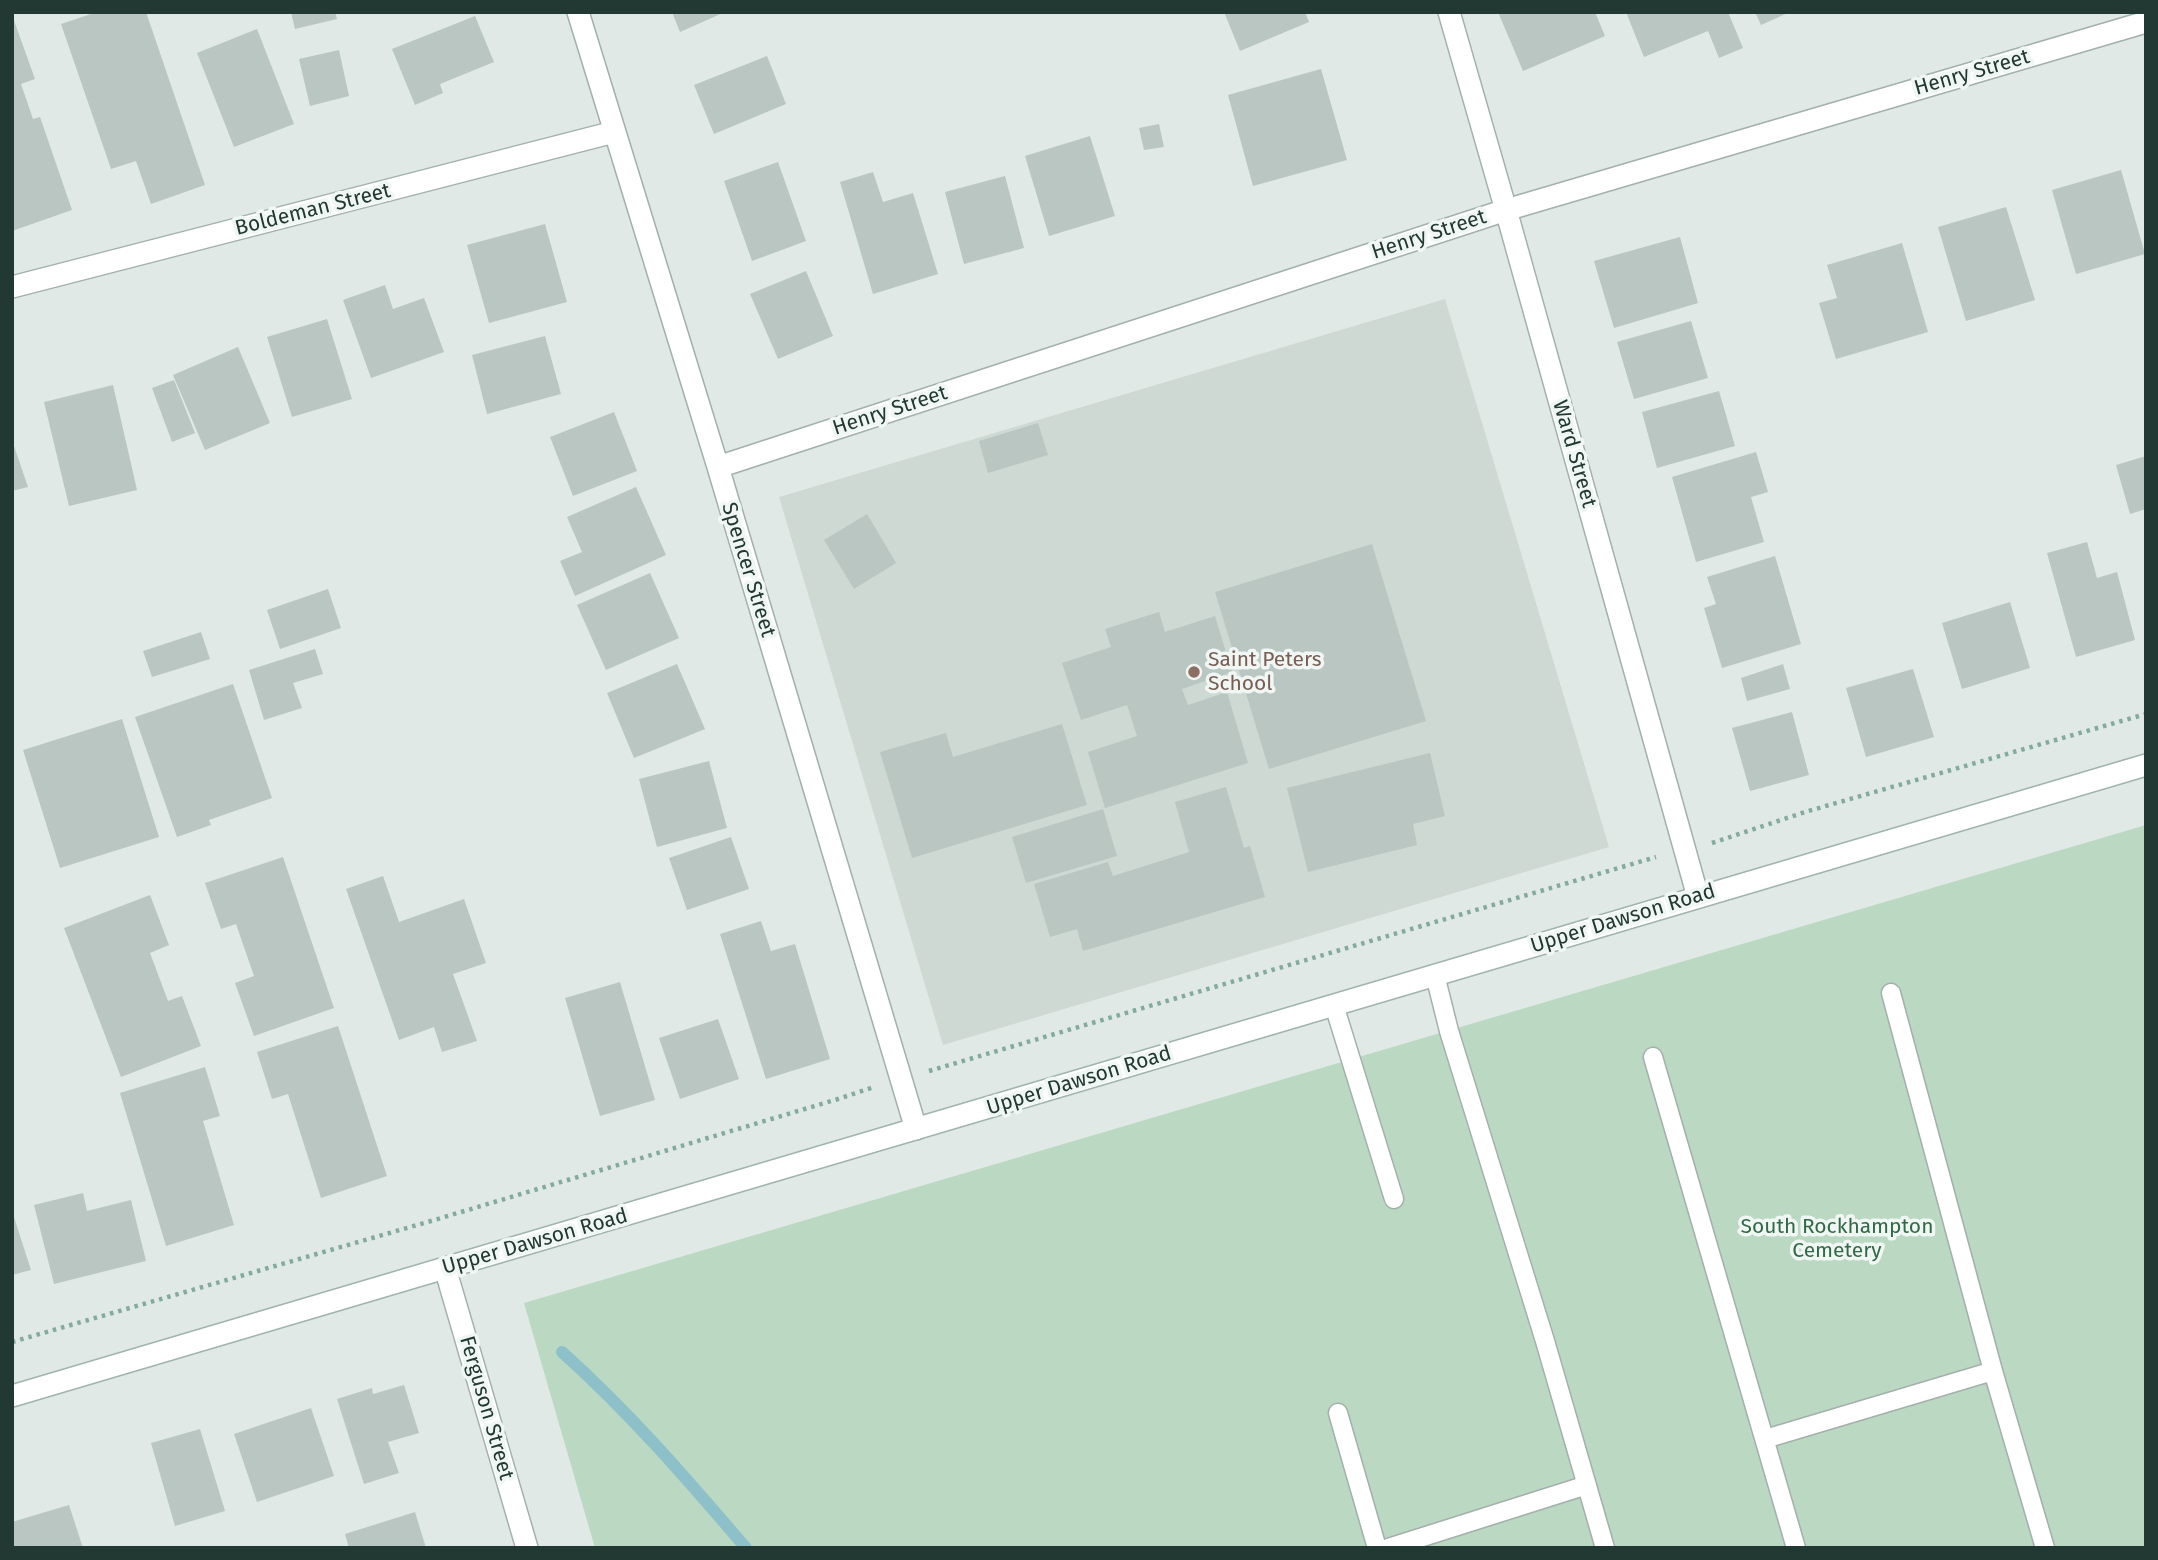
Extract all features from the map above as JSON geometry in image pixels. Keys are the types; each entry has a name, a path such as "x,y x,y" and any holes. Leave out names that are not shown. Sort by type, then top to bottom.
{"street":[{"name":"Spencer Street","path":"578,12 718,467 916,1129"},
{"name":"Ward Street","path":"1448,12 1698,897"},
{"name":"Henry Street","path":"718,467 1506,210 2146,22"},
{"name":"Boldeman Street","path":"12,287 614,132"},
{"name":"Upper Dawson Road","path":"12,1396 2146,765"},
{"name":"Ferguson Street","path":"445,1268 527,1548"}],"lane":[{"path":"1435,975 1449,1031 1605,1548"},
{"path":"1891,993 1993,1371 2045,1548"},
{"path":"1334,1005 1394,1199"},
{"path":"1653,1057 1796,1548"},
{"path":"1765,1439 1993,1371"},
{"path":"1338,1413 1377,1548"},
{"path":"1388,1548 1587,1485"}],"path":[{"path":"12,1342 444,1217 1628,865 1725,840 1805,812 2146,714"}],"shaded area":[{"name":"Saint Peters School","path":"1445,299 1609,847 943,1045 779,497"}],"green space":[{"name":"South Rockhampton Cemetery","path":"2146,825 2146,1548 595,1548 524,1303"}],"building":[{"path":"97,12 146,12 205,185 151,204 136,161 111,169 61,24"},
{"path":"291,12 335,12 337,19 295,29"},
{"path":"672,12 725,12 680,32"},
{"path":"1224,12 1305,12 1309,22 1240,51"},
{"path":"1498,12 1595,12 1605,36 1523,71"},
{"path":"1626,12 1728,12 1743,48 1719,58 1708,31 1644,57"},
{"path":"1755,12 1790,12 1761,25"},
{"path":"12,15 35,79 21,84 33,119 40,117 72,210 12,231"},
{"path":"475,16 494,62 440,84 443,93 415,105 392,49"},
{"path":"257,29 294,124 234,147 197,53"},
{"path":"339,50 349,96 310,106 299,59"},
{"path":"767,56 786,104 714,134 694,85"},
{"path":"1321,69 1347,160 1253,186 1228,95"},
{"path":"1159,124 1164,147 1144,150 1139,128"},
{"path":"1090,136 1115,216 1049,236 1025,156"},
{"path":"778,162 806,241 752,261 724,181"},
{"path":"2121,170 2145,254 2076,274 2052,190"},
{"path":"873,172 883,202 913,193 938,274 873,294 840,182"},
{"path":"1005,176 1024,248 964,264 945,192"},
{"path":"2006,207 2035,300 1966,321 1938,227"},
{"path":"545,224 567,302 489,323 467,245"},
{"path":"1680,237 1698,303 1614,328 1594,261"},
{"path":"1902,243 1928,332 1836,359 1819,303 1837,298 1827,265"},
{"path":"806,271 833,336 778,359 750,294"},
{"path":"385,285 393,309 424,298 444,352 371,378 343,300"},
{"path":"327,319 352,399 292,417 267,337"},
{"path":"1691,321 1708,378 1634,399 1617,342"},
{"path":"545,336 561,394 487,414 472,355"},
{"path":"238,347 270,423 205,450 173,375"},
{"path":"174,380 195,433 172,442 152,388"},
{"path":"113,385 137,490 69,506 44,402"},
{"path":"1719,391 1735,446 1657,468 1642,412"},
{"path":"614,412 637,471 573,496 550,437"},
{"path":"1038,423 1048,455 988,473 979,441"},
{"path":"12,440 28,487 12,491"},
{"path":"1756,452 1768,492 1751,497 1764,542 1696,562 1672,477"},
{"path":"2146,456 2146,509 2130,514 2116,465"},
{"path":"636,487 666,555 575,596 560,561 582,552 567,517"},
{"path":"867,514 896,563 854,589 824,540"},
{"path":"2087,542 2097,578 2117,572 2135,640 2076,657 2047,553"},
{"path":"1372,544 1426,721 1269,769 1215,592"},
{"path":"1775,556 1801,644 1722,668 1704,608 1716,604 1707,577"},
{"path":"650,573 679,638 606,670 577,605"},
{"path":"328,589 341,628 280,649 267,610"},
{"path":"2010,602 2030,668 1962,689 1942,623"},
{"path":"1159,612 1165,632 1215,616 1232,672 1182,689 1188,705 1227,692 1248,763 1105,808 1088,752 1137,736 1127,705 1081,720 1062,663 1111,647 1105,629"},
{"path":"201,632 210,659 152,677 143,651"},
{"path":"315,649 323,674 293,683 302,708 264,720 249,670"},
{"path":"677,664 705,729 634,758 607,693"},
{"path":"1783,664 1790,689 1747,701 1741,678"},
{"path":"1913,669 1934,737 1866,757 1846,688"},
{"path":"233,684 272,798 209,820 211,825 177,837 135,717"},
{"path":"1792,712 1809,775 1750,791 1732,728"},
{"path":"122,719 159,837 60,868 23,750"},
{"path":"1062,724 1087,805 912,858 880,752 946,733 953,757"},
{"path":"1430,753 1445,816 1413,824 1417,845 1308,872 1287,788"},
{"path":"709,761 727,828 657,847 639,779"},
{"path":"1226,787 1244,848 1250,846 1265,897 1083,951 1077,929 1050,937 1034,884 1108,862 1113,876 1189,852 1175,802"},
{"path":"1103,809 1117,856 1026,883 1012,837"},
{"path":"731,837 749,889 687,910 669,858"},
{"path":"283,857 334,1008 254,1036 235,983 254,976 236,924 221,929 205,883"},
{"path":"383,876 399,922 464,899 486,963 453,974 477,1041 442,1052 434,1027 399,1040 346,889"},
{"path":"150,895 169,945 150,953 168,1001 182,996 201,1046 121,1077 64,928"},
{"path":"761,921 771,951 795,944 830,1059 766,1079 720,934"},
{"path":"620,982 655,1100 600,1116 565,998"},
{"path":"718,1019 739,1079 680,1099 659,1038"},
{"path":"338,1026 387,1176 321,1198 288,1094 272,1099 257,1052"},
{"path":"205,1067 220,1116 203,1121 234,1225 166,1246 120,1093"},
{"path":"83,1193 87,1211 131,1200 146,1261 54,1284 34,1205"},
{"path":"12,1215 31,1270 12,1275"},
{"path":"404,1385 419,1433 388,1442 399,1473 364,1484 337,1399 372,1388 373,1394"},
{"path":"311,1408 334,1476 257,1502 234,1434"},
{"path":"200,1429 225,1511 175,1526 151,1443"},
{"path":"69,1505 83,1548 12,1548 12,1522"},
{"path":"415,1512 426,1548 349,1548 345,1534"}],"waterway":[{"path":"562,1352 635,1423 746,1548"}],"place":[{"name":"Saint Peters School","path":"1194,672"}]}
